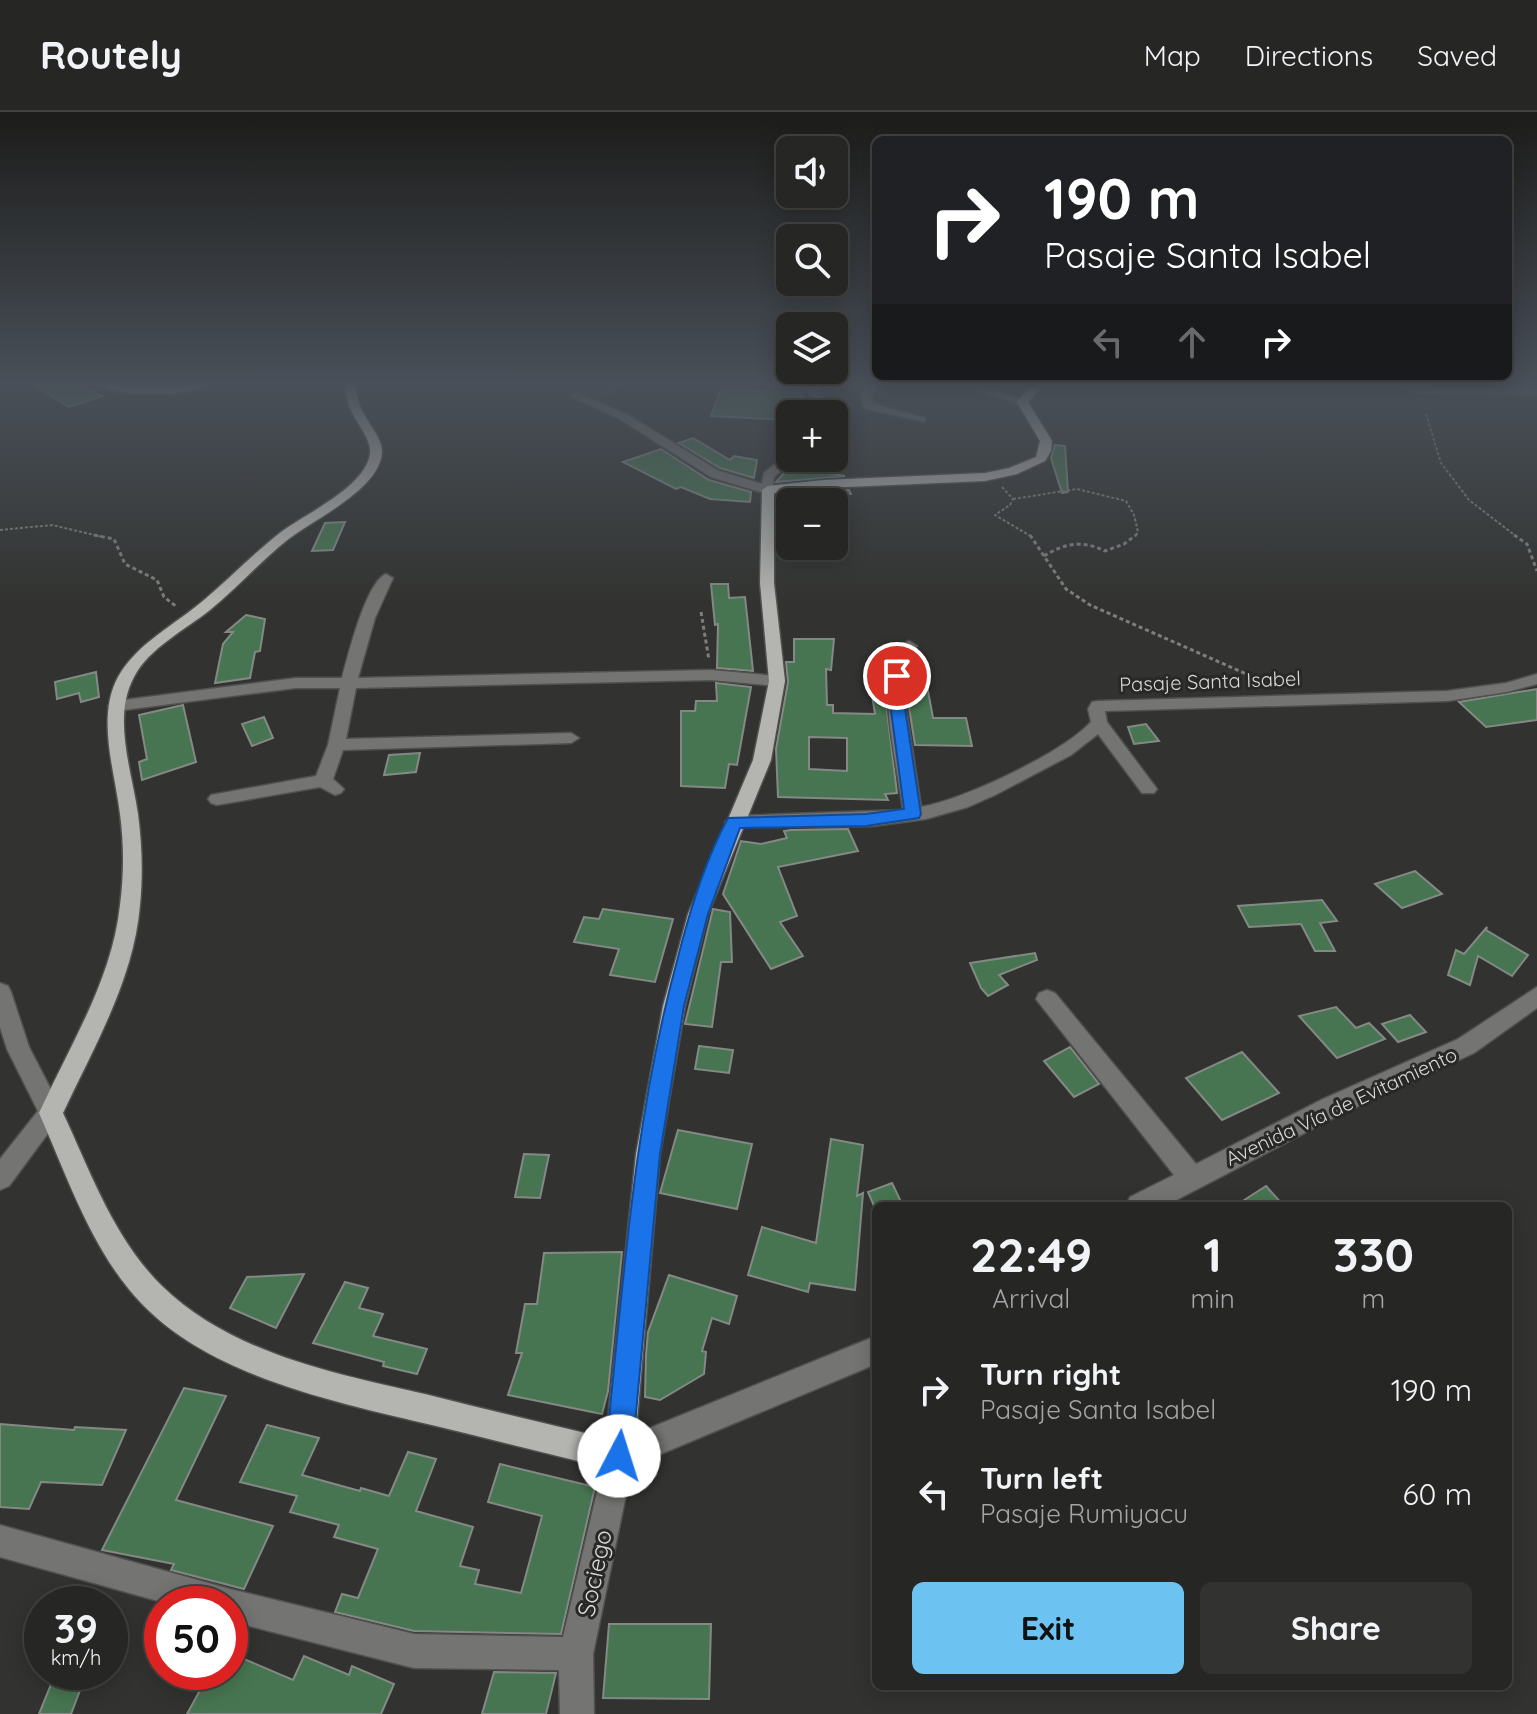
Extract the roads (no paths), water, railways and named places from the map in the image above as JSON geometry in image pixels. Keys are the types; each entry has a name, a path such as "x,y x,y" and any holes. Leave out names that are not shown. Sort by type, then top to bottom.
{"main road":[{"path":"375,456 372,465 338,501 287,534 207,605 143,656 126,678 116,706 131,832 131,896 123,947 51,1113 110,1242 152,1295 203,1336 277,1368 362,1394 619,1456"},
{"path":"768,490 823,484 985,477 1029,465 1043,456"},
{"name":"Sociego","path":"619,1456 648,1154 674,1006 698,914 762,760 777,681 767,583 768,490"}],"street":[{"path":"685,456 715,474 768,490 768,476 776,469"},
{"path":"217,799 329,785 361,637 386,578"},
{"path":"909,646 899,657 896,695 913,814"},
{"path":"116,706 296,683 461,683 596,676 711,675 777,681"},
{"name":"Pasaje Santa Isabel","path":"734,822 866,820 955,806 1083,742 1099,723 1096,714 1098,706 1295,699 1401,701 1484,691 1537,679"},
{"path":"1099,723 1148,789"},
{"path":"336,745 571,738"},
{"path":"0,992 18,1049 51,1113 0,1178"},
{"name":"Avenida Vía de Evitamiento","path":"1146,1202 1331,1107 1466,1046 1537,996"},
{"path":"1047,999 1191,1177"},
{"path":"619,1456 872,1352"},
{"name":"Sociego","path":"577,1714 576,1654 619,1456"},
{"path":"0,1541 163,1586"},
{"path":"248,1609 414,1651 576,1654"}]}
